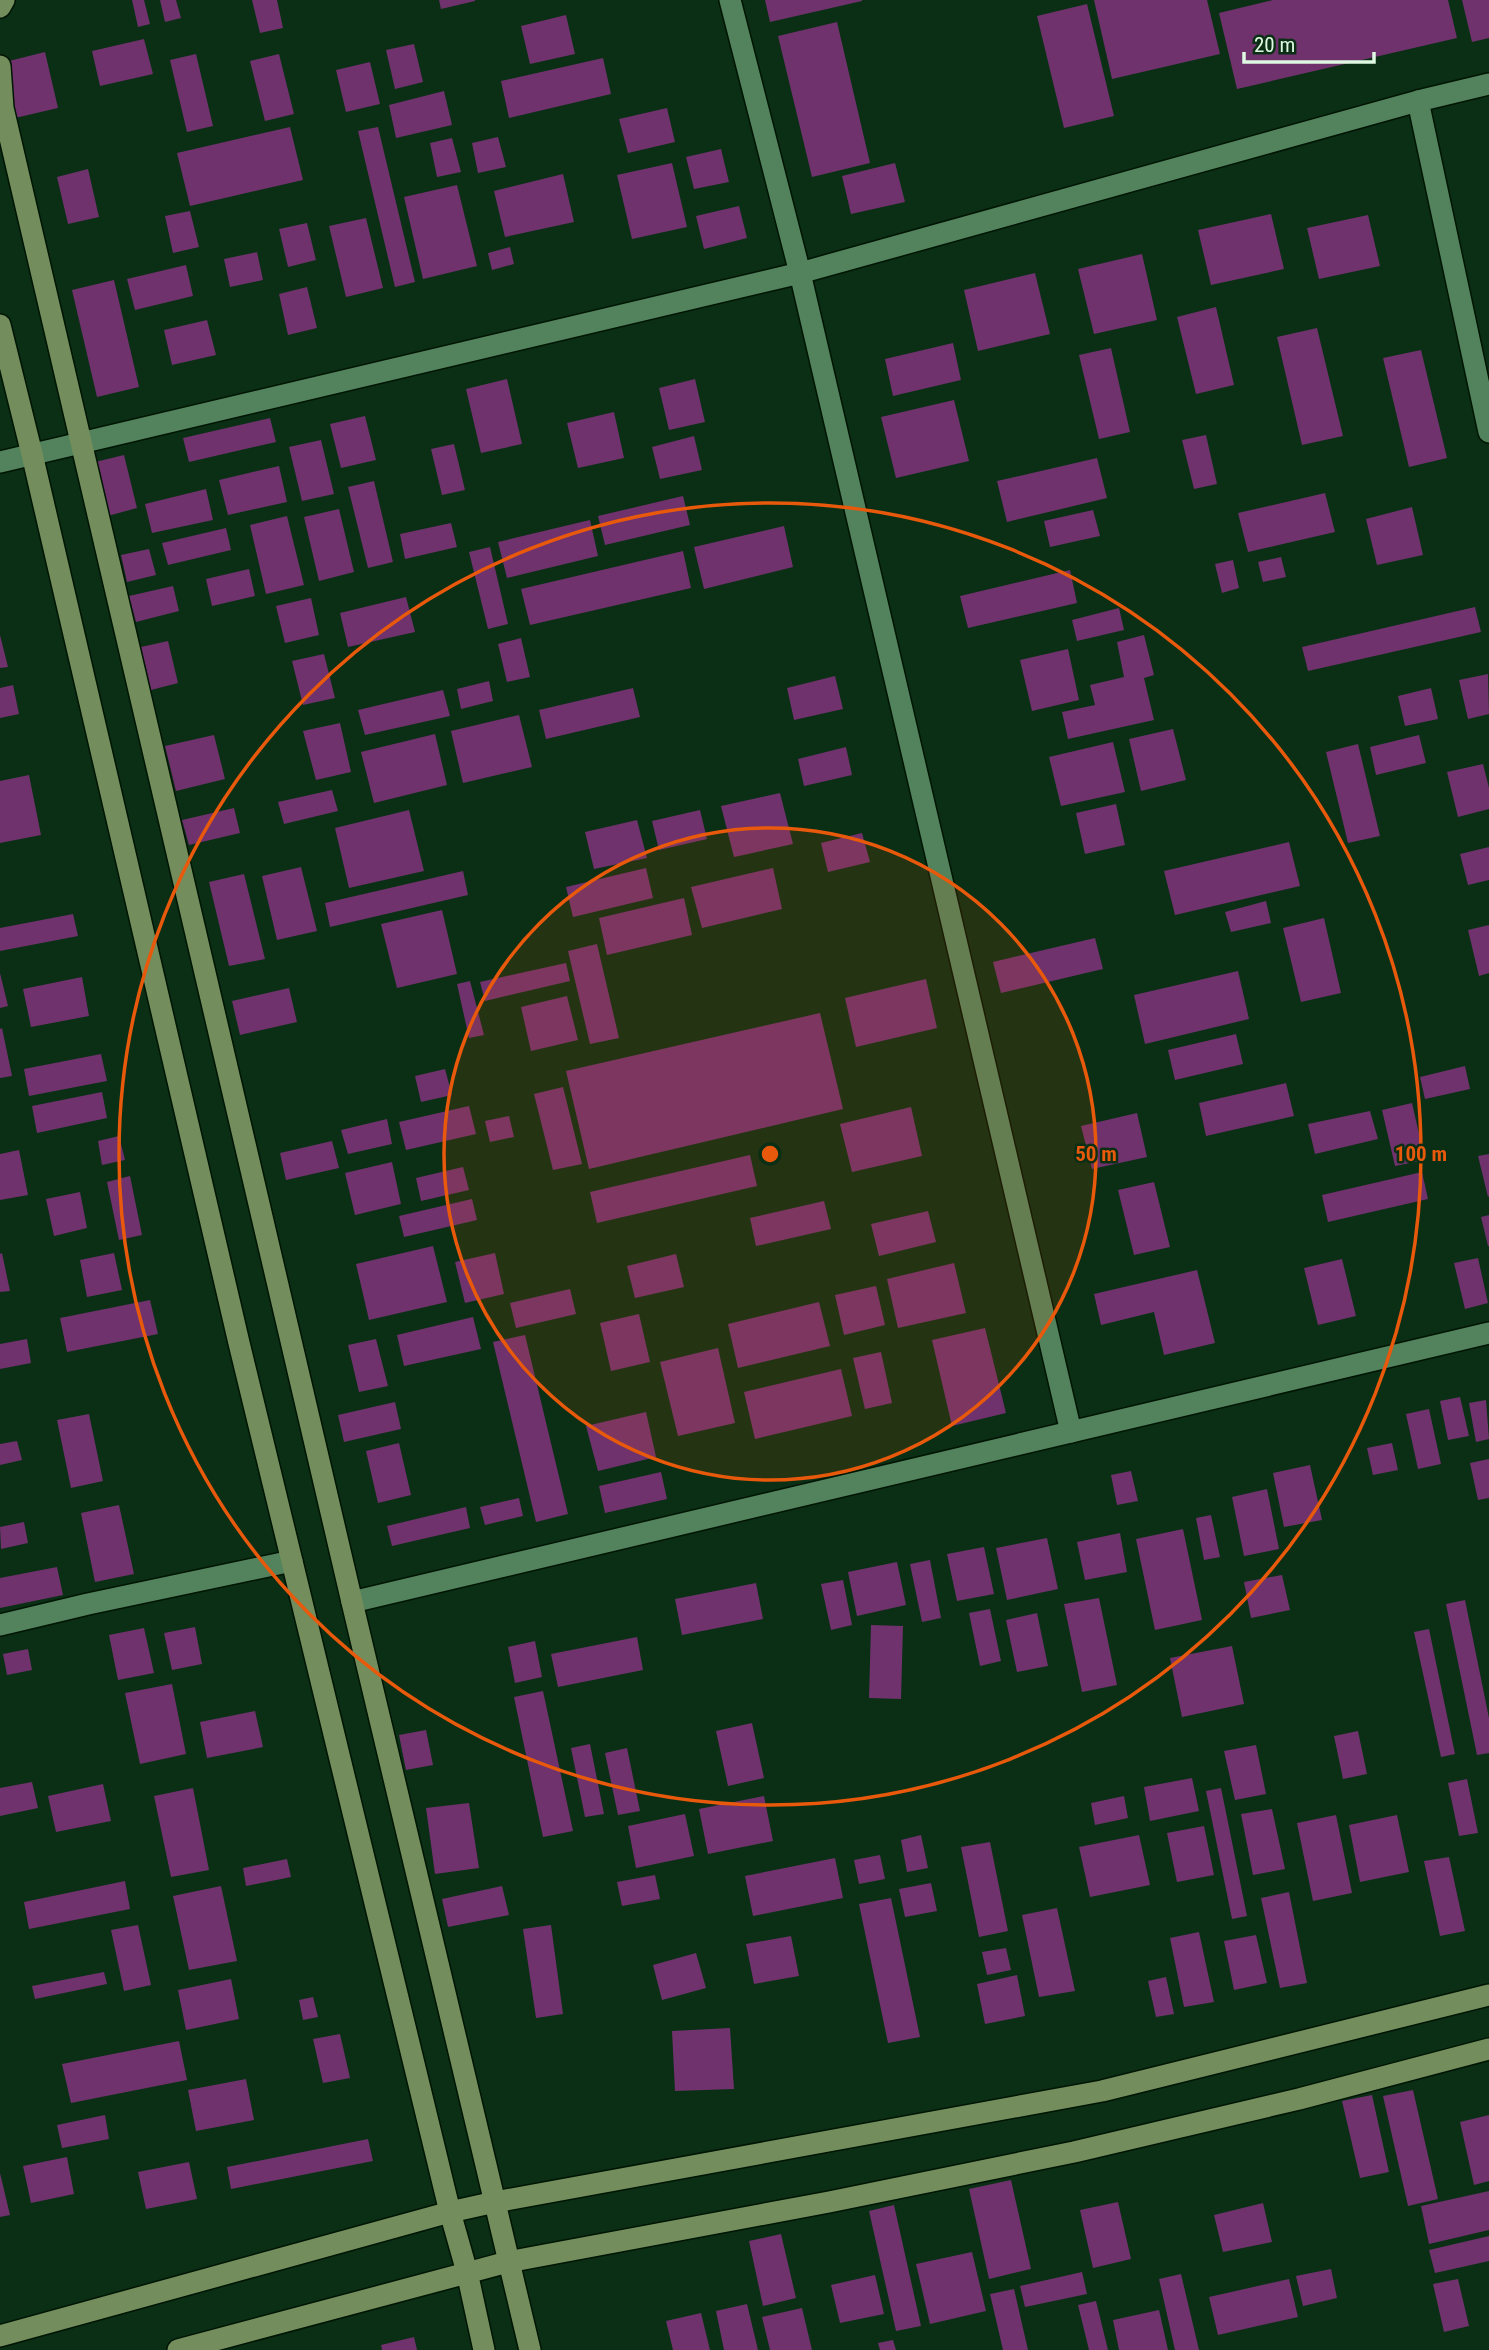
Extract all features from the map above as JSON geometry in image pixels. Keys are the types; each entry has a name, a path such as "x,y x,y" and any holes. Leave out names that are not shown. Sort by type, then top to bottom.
{"street":[{"path":"0,7 4,0"},
{"path":"730,0 800,273 1071,1432"},
{"path":"0,66 3,108 352,1602 530,2350"},
{"path":"0,463 800,273 1418,101 1489,84"},
{"path":"1418,101 1489,432"},
{"path":"0,325 292,1561 484,2350"},
{"path":"352,1602 1489,1333"},
{"path":"0,1625 292,1561"},
{"path":"0,2336 450,2212 1102,2091 1489,1996"},
{"path":"178,2350 508,2262 829,2202 1074,2151 1299,2099 1489,2049"}],"building":[{"path":"132,0 144,0 150,24 138,27"},
{"path":"160,0 176,0 181,18 165,22"},
{"path":"252,0 277,0 283,28 260,33"},
{"path":"439,0 475,0 475,1 441,9"},
{"path":"765,0 862,0 862,1 770,22"},
{"path":"1094,0 1207,0 1220,54 1112,79"},
{"path":"1273,0 1448,0 1457,38 1237,89 1219,13"},
{"path":"1462,0 1489,0 1489,38 1472,42"},
{"path":"1087,4 1114,116 1064,128 1037,16"},
{"path":"566,15 575,54 530,64 521,26"},
{"path":"837,22 870,163 812,177 778,36"},
{"path":"144,39 153,74 100,86 92,51"},
{"path":"414,44 423,82 395,89 386,50"},
{"path":"45,52 58,108 15,118 1,63"},
{"path":"196,54 213,126 187,132 170,60"},
{"path":"279,54 294,114 265,121 250,61"},
{"path":"603,58 611,94 509,118 501,81"},
{"path":"370,62 380,104 346,112 336,70"},
{"path":"444,91 452,125 396,138 389,105"},
{"path":"667,108 675,142 628,153 619,119"},
{"path":"290,127 303,180 190,206 177,153"},
{"path":"378,127 415,282 395,287 358,131"},
{"path":"498,137 506,167 478,173 472,143"},
{"path":"452,138 461,172 437,177 430,143"},
{"path":"721,149 729,182 694,189 686,157"},
{"path":"672,163 687,227 632,239 617,175"},
{"path":"895,163 905,202 851,214 842,176"},
{"path":"88,169 99,217 68,224 57,177"},
{"path":"563,174 574,222 505,237 494,191"},
{"path":"457,185 477,266 423,279 404,197"},
{"path":"739,206 747,238 704,249 696,216"},
{"path":"190,211 199,247 173,253 165,216"},
{"path":"1271,214 1284,269 1211,285 1198,230"},
{"path":"1368,215 1380,266 1319,279 1307,228"},
{"path":"366,218 383,288 346,297 329,226"},
{"path":"307,223 316,260 288,267 279,229"},
{"path":"510,247 514,264 492,270 488,253"},
{"path":"257,252 263,280 230,287 224,259"},
{"path":"1142,254 1157,320 1094,334 1078,269"},
{"path":"186,265 193,296 135,310 127,279"},
{"path":"1035,273 1050,334 978,351 964,290"},
{"path":"114,280 139,387 97,397 72,290"},
{"path":"307,287 317,328 288,335 279,294"},
{"path":"1216,307 1234,385 1196,394 1177,317"},
{"path":"207,320 216,355 172,365 164,330"},
{"path":"1317,328 1343,436 1302,445 1277,337"},
{"path":"953,343 961,380 893,396 885,359"},
{"path":"1111,348 1130,432 1099,439 1079,355"},
{"path":"1421,350 1447,458 1409,467 1383,358"},
{"path":"507,379 522,444 481,453 466,389"},
{"path":"695,379 705,422 669,430 659,388"},
{"path":"954,400 969,461 896,478 881,417"},
{"path":"614,412 624,458 578,468 567,423"},
{"path":"365,416 376,460 341,468 330,424"},
{"path":"270,418 276,442 189,462 183,438"},
{"path":"1206,435 1217,484 1194,489 1182,440"},
{"path":"694,436 702,470 660,479 652,447"},
{"path":"321,440 334,494 302,501 289,447"},
{"path":"454,444 465,490 442,495 431,449"},
{"path":"124,455 137,508 104,517 91,463"},
{"path":"1097,458 1107,498 1007,522 997,481"},
{"path":"279,466 287,502 228,515 219,480"},
{"path":"374,481 393,562 368,568 348,487"},
{"path":"206,489 213,520 152,533 145,504"},
{"path":"1325,493 1335,532 1248,552 1238,513"},
{"path":"683,496 690,525 605,545 598,516"},
{"path":"1412,507 1423,555 1377,565 1366,519"},
{"path":"339,509 354,572 319,581 304,517"},
{"path":"1093,510 1100,536 1050,547 1044,521"},
{"path":"287,516 304,585 266,594 250,525"},
{"path":"590,520 598,556 507,578 498,542"},
{"path":"451,523 457,547 405,559 400,534"},
{"path":"784,526 793,567 704,589 694,547"},
{"path":"226,528 231,550 168,565 162,543"},
{"path":"490,547 508,624 488,629 469,552"},
{"path":"149,549 156,575 127,582 121,555"},
{"path":"683,551 691,588 530,625 521,589"},
{"path":"1281,557 1286,577 1263,582 1258,562"},
{"path":"1233,560 1239,588 1222,593 1215,564"},
{"path":"249,569 255,596 212,606 206,579"},
{"path":"1070,570 1077,603 968,628 960,596"},
{"path":"173,586 179,611 136,622 129,596"},
{"path":"406,597 415,632 348,647 340,613"},
{"path":"311,598 319,635 285,643 276,606"},
{"path":"1475,607 1481,632 1308,671 1302,647"},
{"path":"1119,608 1124,630 1077,641 1072,620"},
{"path":"0,635 8,667 0,668"},
{"path":"1144,635 1154,675 1144,678 1154,720 1068,739 1062,712 1095,705 1090,685 1124,677 1117,642"},
{"path":"521,638 530,677 507,682 498,644"},
{"path":"168,641 178,683 151,690 141,647"},
{"path":"1068,649 1079,700 1032,711 1020,660"},
{"path":"324,654 335,698 303,705 292,661"},
{"path":"1488,674 1489,714 1468,719 1459,680"},
{"path":"835,676 843,709 794,720 787,688"},
{"path":"489,681 493,701 461,709 457,689"},
{"path":"13,685 19,714 0,718 0,688"},
{"path":"633,688 640,717 546,739 539,710"},
{"path":"1431,688 1438,719 1405,726 1398,696"},
{"path":"443,690 450,716 365,735 358,710"},
{"path":"519,715 532,767 463,783 451,731"},
{"path":"340,723 351,772 316,780 303,731"},
{"path":"1173,729 1186,780 1141,791 1129,739"},
{"path":"435,734 447,785 374,803 361,752"},
{"path":"214,735 225,779 176,791 165,746"},
{"path":"1419,735 1426,763 1376,775 1370,747"},
{"path":"1113,742 1125,792 1061,806 1049,757"},
{"path":"1358,744 1380,836 1348,843 1326,752"},
{"path":"846,747 852,775 804,786 798,759"},
{"path":"1483,764 1489,788 1489,809 1458,817 1447,772"},
{"path":"29,775 41,835 0,843 0,781"},
{"path":"332,790 338,811 284,824 278,802"},
{"path":"780,793 793,844 734,857 721,806"},
{"path":"1116,804 1125,845 1085,854 1076,813"},
{"path":"234,808 240,833 189,845 182,820"},
{"path":"409,810 424,871 349,888 335,828"},
{"path":"700,810 707,839 659,850 652,821"},
{"path":"637,820 647,858 594,869 585,832"},
{"path":"862,833 870,862 828,872 821,843"},
{"path":"1289,842 1300,886 1175,915 1164,871"},
{"path":"1489,847 1489,880 1468,885 1460,854"},
{"path":"301,867 317,931 277,940 262,876"},
{"path":"646,868 653,898 573,917 566,887"},
{"path":"773,868 782,909 702,928 691,887"},
{"path":"463,871 468,895 330,927 325,903"},
{"path":"244,874 265,959 229,966 209,882"},
{"path":"684,898 692,935 607,955 599,918"},
{"path":"1266,901 1271,923 1231,932 1225,912"},
{"path":"442,910 457,974 397,988 381,924"},
{"path":"73,914 78,936 0,951 0,928"},
{"path":"1324,918 1341,993 1301,1002 1283,928"},
{"path":"1489,925 1489,973 1479,976 1468,930"},
{"path":"1095,938 1103,969 1001,993 993,962"},
{"path":"597,944 619,1038 590,1044 568,951"},
{"path":"566,963 570,981 485,1001 480,982"},
{"path":"1238,971 1249,1019 1145,1044 1134,995"},
{"path":"0,973 8,1006 0,1008"},
{"path":"82,977 89,1016 31,1027 23,989"},
{"path":"926,979 937,1028 856,1047 845,998"},
{"path":"470,981 484,1035 469,1038 457,984"},
{"path":"289,988 297,1022 240,1035 232,1001"},
{"path":"567,996 578,1040 531,1051 521,1007"},
{"path":"820,1013 843,1109 589,1169 566,1071"},
{"path":"2,1028 12,1076 0,1078 0,1029"},
{"path":"1236,1034 1243,1064 1175,1080 1168,1050"},
{"path":"101,1054 107,1081 29,1096 24,1069"},
{"path":"1465,1066 1470,1089 1425,1099 1420,1077"},
{"path":"445,1069 452,1095 421,1102 415,1076"},
{"path":"1286,1083 1294,1116 1206,1136 1199,1103"},
{"path":"563,1087 582,1164 553,1170 534,1094"},
{"path":"102,1092 107,1118 37,1133 32,1106"},
{"path":"1412,1103 1425,1160 1395,1166 1382,1110"},
{"path":"469,1106 476,1134 406,1150 399,1122"},
{"path":"911,1107 922,1156 852,1172 840,1124"},
{"path":"1370,1111 1378,1139 1315,1154 1308,1124"},
{"path":"1137,1113 1147,1157 1092,1169 1081,1126"},
{"path":"509,1116 514,1137 490,1142 485,1121"},
{"path":"387,1119 392,1144 348,1154 341,1130"},
{"path":"119,1136 125,1160 102,1165 98,1141"},
{"path":"332,1141 339,1168 286,1180 280,1153"},
{"path":"19,1150 28,1195 0,1200 0,1154"},
{"path":"1489,1154 1489,1196 1488,1197 1478,1156"},
{"path":"750,1155 757,1186 597,1223 590,1192"},
{"path":"392,1162 401,1204 355,1215 345,1173"},
{"path":"463,1167 469,1190 421,1201 416,1178"},
{"path":"1422,1172 1428,1199 1328,1222 1322,1195"},
{"path":"130,1176 142,1235 119,1240 107,1182"},
{"path":"1154,1182 1170,1247 1134,1255 1118,1190"},
{"path":"80,1192 87,1228 54,1236 46,1199"},
{"path":"472,1199 477,1220 404,1237 399,1216"},
{"path":"824,1201 831,1229 756,1246 750,1218"},
{"path":"928,1211 936,1242 879,1256 871,1224"},
{"path":"1489,1215 1489,1246 1488,1246 1481,1217"},
{"path":"433,1246 447,1302 369,1320 356,1264"},
{"path":"2,1253 10,1291 0,1292 0,1254"},
{"path":"114,1253 122,1290 87,1297 80,1260"},
{"path":"495,1253 504,1294 465,1303 455,1262"},
{"path":"676,1254 684,1287 635,1298 627,1266"},
{"path":"1478,1258 1488,1303 1465,1309 1454,1263"},
{"path":"1342,1259 1356,1316 1318,1325 1304,1268"},
{"path":"954,1263 966,1313 898,1328 887,1279"},
{"path":"1197,1270 1215,1343 1164,1355 1154,1312 1101,1325 1094,1294"},
{"path":"876,1286 885,1325 844,1335 835,1295"},
{"path":"570,1289 576,1314 516,1328 510,1303"},
{"path":"150,1300 158,1334 67,1352 60,1318"},
{"path":"819,1302 830,1346 738,1368 728,1324"},
{"path":"639,1314 650,1362 611,1371 600,1323"},
{"path":"473,1317 481,1349 404,1366 397,1335"},
{"path":"985,1328 1006,1413 952,1426 932,1340"},
{"path":"525,1335 568,1514 536,1522 493,1342"},
{"path":"27,1339 31,1363 0,1369 0,1344"},
{"path":"376,1339 388,1386 359,1392 348,1345"},
{"path":"718,1348 735,1423 678,1436 660,1362"},
{"path":"881,1352 892,1403 865,1409 853,1358"},
{"path":"841,1369 852,1416 755,1439 744,1392"},
{"path":"1460,1397 1469,1436 1448,1440 1440,1401"},
{"path":"1486,1400 1489,1439 1476,1442 1469,1403"},
{"path":"395,1402 401,1429 344,1442 338,1415"},
{"path":"1429,1409 1441,1464 1418,1469 1406,1414"},
{"path":"646,1412 656,1457 598,1471 586,1426"},
{"path":"89,1414 103,1481 71,1488 57,1420"},
{"path":"17,1441 22,1460 0,1465 0,1444"},
{"path":"399,1443 411,1495 378,1503 366,1451"},
{"path":"1392,1443 1398,1470 1373,1475 1367,1448"},
{"path":"1489,1459 1489,1498 1478,1500 1470,1463"},
{"path":"1310,1465 1322,1520 1284,1527 1273,1473"},
{"path":"1131,1471 1138,1501 1117,1505 1111,1475"},
{"path":"661,1472 667,1499 605,1513 599,1486"},
{"path":"1267,1489 1279,1549 1244,1556 1232,1497"},
{"path":"519,1498 523,1516 485,1525 480,1507"},
{"path":"119,1505 134,1574 95,1582 81,1513"},
{"path":"466,1507 470,1528 392,1546 387,1526"},
{"path":"1211,1515 1220,1557 1204,1560 1196,1518"},
{"path":"24,1522 28,1543 1,1549 0,1527"},
{"path":"1183,1529 1202,1620 1155,1630 1136,1539"},
{"path":"1120,1533 1127,1572 1085,1580 1077,1542"},
{"path":"1047,1538 1058,1589 1007,1600 996,1548"},
{"path":"984,1547 994,1594 957,1601 947,1554"},
{"path":"930,1560 941,1618 922,1622 910,1564"},
{"path":"897,1562 906,1605 857,1616 848,1572"},
{"path":"57,1567 63,1595 0,1608 0,1578"},
{"path":"1282,1575 1290,1610 1251,1618 1244,1582"},
{"path":"843,1580 852,1625 831,1630 821,1584"},
{"path":"756,1583 763,1619 682,1635 675,1599"},
{"path":"1099,1598 1117,1685 1082,1692 1064,1604"},
{"path":"1465,1600 1489,1718 1489,1753 1477,1755 1446,1604"},
{"path":"990,1609 1001,1661 980,1666 969,1613"},
{"path":"1037,1613 1048,1666 1017,1672 1006,1620"},
{"path":"871,1625 903,1626 901,1699 869,1698"},
{"path":"195,1627 202,1664 172,1670 164,1633"},
{"path":"144,1628 154,1673 118,1680 109,1635"},
{"path":"1429,1629 1455,1754 1441,1757 1414,1632"},
{"path":"637,1637 643,1670 558,1687 551,1654"},
{"path":"535,1641 542,1677 515,1683 508,1647"},
{"path":"1232,1646 1244,1704 1182,1717 1170,1658"},
{"path":"28,1649 32,1670 7,1675 3,1654"},
{"path":"172,1684 186,1754 140,1764 125,1693"},
{"path":"543,1691 573,1831 543,1837 514,1697"},
{"path":"255,1711 263,1747 207,1758 200,1722"},
{"path":"752,1723 764,1778 728,1786 716,1731"},
{"path":"426,1730 433,1765 406,1770 399,1735"},
{"path":"1358,1731 1367,1774 1343,1779 1334,1736"},
{"path":"590,1744 604,1814 585,1817 571,1748"},
{"path":"1256,1745 1266,1794 1235,1800 1224,1751"},
{"path":"627,1748 640,1811 618,1815 605,1753"},
{"path":"1192,1778 1199,1811 1150,1821 1144,1787"},
{"path":"1467,1779 1478,1833 1459,1836 1448,1783"},
{"path":"32,1782 38,1808 0,1816 0,1788"},
{"path":"103,1784 111,1821 56,1832 48,1796"},
{"path":"193,1788 209,1870 171,1877 154,1796"},
{"path":"1221,1788 1247,1916 1232,1919 1206,1791"},
{"path":"764,1796 773,1841 708,1854 699,1809"},
{"path":"1124,1796 1128,1818 1095,1825 1091,1803"},
{"path":"469,1803 479,1868 435,1874 426,1808"},
{"path":"1272,1809 1285,1869 1253,1875 1241,1814"},
{"path":"685,1814 694,1856 636,1868 628,1826"},
{"path":"1336,1815 1352,1893 1313,1901 1297,1823"},
{"path":"1397,1815 1409,1872 1360,1882 1349,1825"},
{"path":"1204,1826 1214,1875 1177,1882 1167,1833"},
{"path":"921,1835 928,1868 907,1872 901,1840"},
{"path":"1139,1835 1150,1885 1090,1897 1079,1847"},
{"path":"990,1842 1008,1931 979,1937 961,1847"},
{"path":"880,1855 885,1879 859,1884 854,1860"},
{"path":"1449,1857 1465,1931 1440,1936 1424,1861"},
{"path":"835,1858 843,1898 753,1916 745,1876"},
{"path":"287,1859 291,1877 246,1886 243,1868"},
{"path":"655,1875 660,1899 622,1906 617,1882"},
{"path":"125,1881 130,1909 29,1929 24,1902"},
{"path":"931,1883 937,1911 905,1917 899,1889"},
{"path":"221,1886 237,1961 189,1970 173,1896"},
{"path":"502,1886 509,1915 448,1927 442,1899"},
{"path":"1289,1892 1307,1983 1280,1988 1261,1898"},
{"path":"891,1898 920,2037 888,2043 859,1904"},
{"path":"1057,1908 1075,1991 1039,1997 1022,1915"},
{"path":"138,1925 151,1985 124,1991 111,1930"},
{"path":"551,1925 563,2014 536,2018 523,1929"},
{"path":"1199,1932 1214,2002 1184,2007 1170,1938"},
{"path":"1256,1935 1267,1983 1234,1990 1224,1941"},
{"path":"791,1936 799,1976 754,1984 746,1944"},
{"path":"1006,1948 1011,1970 987,1975 982,1952"},
{"path":"696,1953 706,1988 662,2000 653,1965"},
{"path":"104,1972 107,1984 35,1999 32,1986"},
{"path":"1017,1975 1025,2016 985,2024 977,1984"},
{"path":"1166,1977 1174,2014 1156,2017 1148,1981"},
{"path":"231,1979 239,2019 186,2030 178,1990"},
{"path":"313,1997 318,2017 303,2020 299,2000"},
{"path":"730,2028 734,2089 675,2091 672,2031"},
{"path":"340,2034 350,2078 323,2083 313,2039"},
{"path":"179,2041 187,2080 71,2103 62,2064"},
{"path":"246,2079 254,2120 196,2131 188,2090"},
{"path":"1413,2090 1438,2199 1408,2206 1383,2096"},
{"path":"1372,2095 1389,2172 1360,2178 1342,2101"},
{"path":"105,2115 109,2139 62,2148 57,2125"},
{"path":"1489,2115 1489,2181 1474,2185 1460,2122"},
{"path":"368,2139 373,2161 231,2189 227,2167"},
{"path":"67,2157 74,2194 31,2203 23,2166"},
{"path":"189,2162 197,2199 146,2209 138,2172"},
{"path":"0,2173 10,2215 0,2217"},
{"path":"1011,2180 1031,2269 989,2279 969,2189"},
{"path":"1489,2191 1489,2230 1429,2244 1421,2206"},
{"path":"1118,2202 1131,2259 1093,2268 1080,2210"},
{"path":"1263,2203 1272,2242 1223,2252 1214,2215"},
{"path":"894,2205 921,2326 896,2331 869,2211"},
{"path":"781,2234 796,2298 763,2306 749,2241"},
{"path":"1489,2236 1489,2261 1435,2273 1429,2250"},
{"path":"972,2252 986,2311 930,2324 916,2264"},
{"path":"1331,2269 1337,2298 1303,2306 1296,2276"},
{"path":"1082,2272 1087,2294 1025,2307 1020,2286"},
{"path":"1181,2274 1199,2350 1175,2350 1159,2279"},
{"path":"875,2275 884,2314 840,2323 831,2285"},
{"path":"1289,2279 1298,2317 1218,2335 1209,2297"},
{"path":"1458,2279 1469,2326 1444,2332 1433,2284"},
{"path":"1014,2289 1028,2350 1003,2350 990,2294"},
{"path":"1096,2301 1108,2350 1089,2350 1078,2305"},
{"path":"747,2304 758,2350 724,2350 716,2311"},
{"path":"802,2308 812,2350 770,2350 762,2317"},
{"path":"1159,2310 1168,2350 1119,2350 1113,2320"},
{"path":"701,2313 710,2350 673,2350 666,2321"},
{"path":"414,2337 417,2350 382,2350 381,2345"},
{"path":"893,2340 896,2350 880,2350 878,2343"}]}
